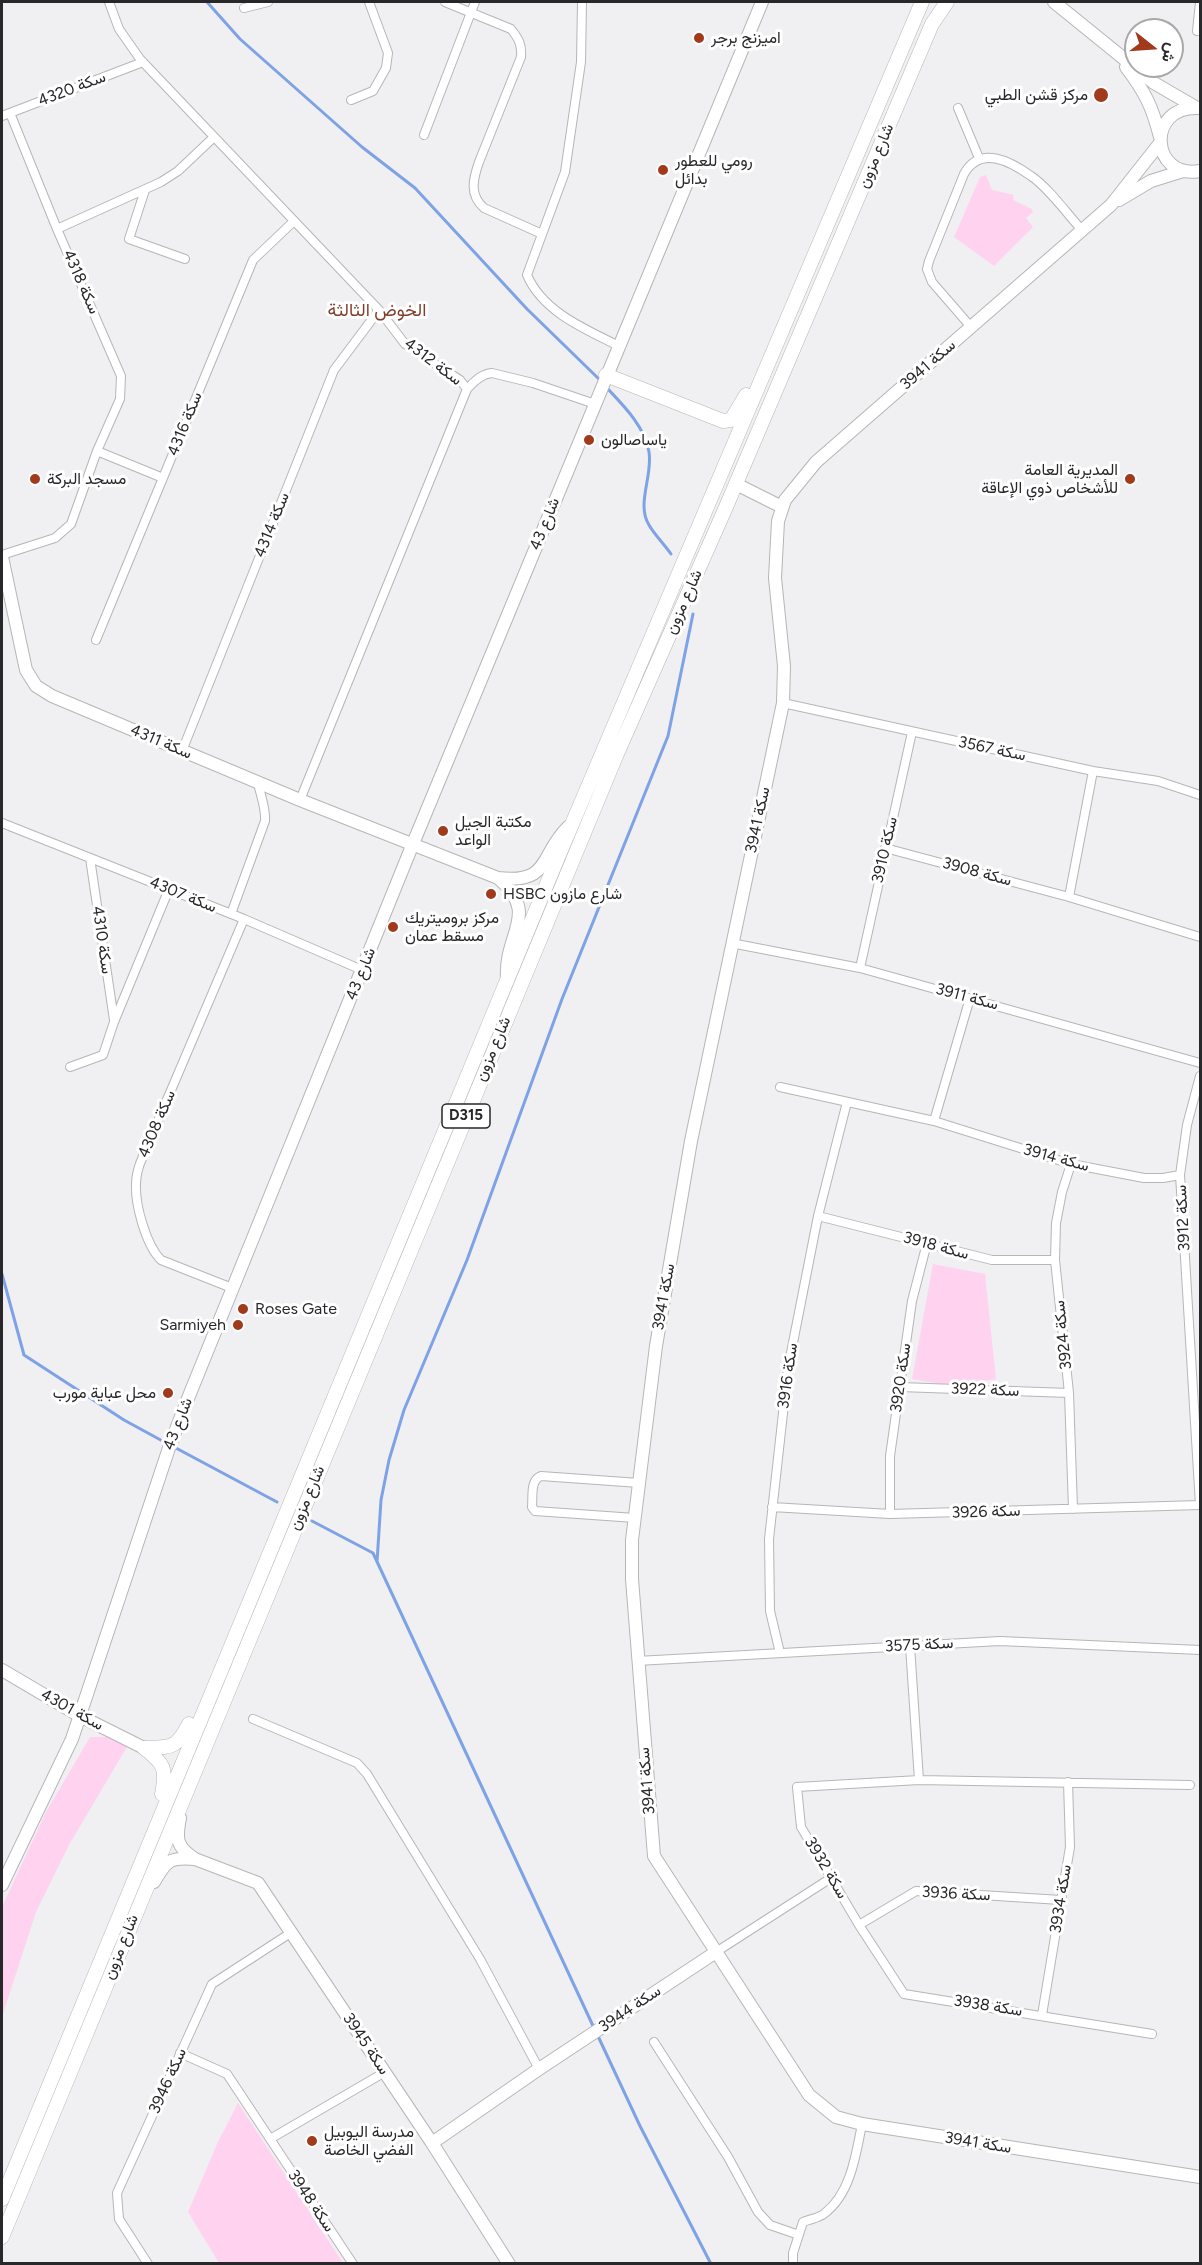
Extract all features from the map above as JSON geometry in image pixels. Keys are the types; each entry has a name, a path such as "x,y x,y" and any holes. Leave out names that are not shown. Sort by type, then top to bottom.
{"main road":[{"name":"شارع مزون","path":"2,2199 507,979 922,2"},
{"name":"شارع مزون","path":"2,2237 189,1781 616,756 736,484 932,24 947,2"},
{"path":"606,375 723,421 731,420 739,409 804,280"},
{"path":"144,1748 171,1746 180,1741 227,1653"},
{"path":"144,1748 163,1766 165,1777 158,1821"},
{"path":"2,2174 34,2121"}],"street":[{"name":"سكة 4312","path":"109,2 119,29 143,62 379,310 405,344 460,380 467,389 300,800"},
{"path":"244,8 268,2"},
{"path":"351,100 374,91 388,61 388,53 369,2"},
{"path":"445,2 511,29 518,37 521,57 473,178 474,191 478,202 487,210 542,234"},
{"path":"424,135 475,2"},
{"path":"582,2 581,62 567,161 562,183 527,269 529,280 548,304 562,316 619,346"},
{"name":"شارع 43","path":"2,1885 72,1739 170,1444 412,846 762,2"},
{"path":"1197,31 1200,2"},
{"path":"1061,3 1154,83 1199,108"},
{"path":"1112,49 1140,86 1153,108 1167,160 1193,173"},
{"name":"سكة 4320","path":"6,114 143,62"},
{"path":"958,108 979,158"},
{"name":"سكة 3941","path":"1111,205 1160,140 1168,118 1177,111 1199,108"},
{"name":"سكة 4318","path":"2,556 55,538 71,524 97,451 120,399 121,375 6,114"},
{"path":"57,229 145,190 178,171 214,137"},
{"path":"971,327 932,282 927,265 964,174 972,162 979,158 994,158 1031,175 1082,230"},
{"name":"سكة 3941","path":"1193,173 1151,181 1111,205 816,462 796,485 782,507 778,521 775,578 784,666 783,703 687,1163 656,1346 635,1518 632,1579 654,1856 809,2095 836,2117 862,2124 1199,2177"},
{"path":"145,190 129,239 185,259"},
{"name":"سكة 4316","path":"96,640 253,260 294,221"},
{"name":"سكة 4314","path":"182,751 334,370 379,310"},
{"path":"467,389 478,378 492,373 533,383 595,404"},
{"path":"97,451 163,478"},
{"path":"736,484 782,507"},
{"name":"سكة 4311","path":"2,556 23,661 36,686 52,696 258,783 412,846 498,878"},
{"name":"سكة 3567","path":"783,703 1092,771 1158,781 1200,795"},
{"name":"سكة 3910","path":"860,968 912,732"},
{"path":"1069,897 1092,771"},
{"path":"231,914 265,821 266,808 258,783"},
{"name":"سكة 4307","path":"2,822 244,919 362,970"},
{"path":"498,878 519,879 536,873 543,867 562,834 572,824"},
{"name":"سكة 3908","path":"885,848 1069,897 1200,937"},
{"name":"سكة 4310","path":"90,858 114,1022"},
{"path":"498,878 514,893 520,909 519,921 507,959 507,979"},
{"name":"سكة 4310","path":"70,1067 103,1055 114,1022 169,890"},
{"name":"سكة 4308","path":"232,1288 161,1260 153,1252 136,1197 136,1183 143,1156 244,919"},
{"name":"سكة 3911","path":"732,943 860,968 1200,1063"},
{"path":"934,1121 970,998"},
{"name":"سكة 3912","path":"1200,1076 1186,1125 1180,1175 1200,1505"},
{"name":"سكة 3914","path":"780,1087 934,1121 1071,1164 1144,1178 1180,1175"},
{"name":"سكة 3916","path":"780,1653 770,1611 769,1549 788,1368 818,1216 847,1102"},
{"name":"سكة 3924","path":"1071,1164 1062,1192 1056,1223 1055,1260 1069,1393 1074,1509"},
{"name":"سكة 3918","path":"818,1216 992,1260 1055,1260"},
{"name":"سكة 3920","path":"890,1514 890,1456 912,1301 927,1243"},
{"name":"سكة 3922","path":"900,1387 1069,1393"},
{"path":"635,1518 536,1511 532,1507 534,1482 541,1476 639,1483"},
{"name":"سكة 3926","path":"772,1507 890,1514 1200,1505"},
{"name":"سكة 3575","path":"638,1661 1000,1641 1200,1650"},
{"path":"910,1646 920,1780"},
{"name":"سكة 4301","path":"2,1670 80,1716 144,1748"},
{"path":"253,1719 357,1763 367,1774 480,1959 539,2069"},
{"name":"سكة 3932","path":"859,1925 801,1827 797,1787 920,1780 1190,1785"},
{"path":"189,1781 176,1835 181,1847 195,1859"},
{"name":"سكة 3934","path":"1042,2014 1070,1847 1068,1782"},
{"path":"129,1927 165,1863 176,1857 195,1859"},
{"name":"سكة 3945","path":"195,1859 258,1882 385,2072 509,2264"},
{"name":"سكة 3944","path":"432,2144 539,2069 831,1878"},
{"name":"سكة 3936","path":"859,1925 916,1891 1061,1900"},
{"name":"سكة 3938","path":"859,1925 904,1994 1042,2014 1152,2034"},
{"name":"سكة 3946","path":"148,2264 118,2219 117,2193 212,1984 292,1932"},
{"path":"654,2042 728,2157 758,2212 770,2225 799,2235"},
{"name":"سكة 3948","path":"180,2053 227,2074 353,2264"},
{"path":"270,2139 385,2072"},
{"path":"792,2264 803,2222 824,2215 840,2196 855,2163 862,2124"}],"shaded area":[{"path":"986,175 992,190 1014,195 1013,200 1032,209 1033,212 1026,218 1033,227 994,266 954,237 980,177"},
{"path":"933,1264 985,1274 996,1379 953,1386 912,1379"},
{"path":"90,1737 111,1737 128,1745 69,1845 36,1912 2,2017 2,1907 46,1812"},
{"path":"238,2103 343,2263 219,2263 188,2212 217,2144"}],"waterway":[{"path":"207,2 240,39 362,147 415,188 527,309 601,381"},
{"path":"607,388 633,417 647,443 650,461 644,499 645,517 671,554"},
{"path":"377,1562 381,1500 389,1460 404,1410 467,1260 562,999 668,736 693,614"},
{"path":"2,1274 24,1355 124,1420 168,1444"},
{"path":"174,1447 277,1502"},
{"path":"312,1521 373,1553 594,2028"},
{"path":"597,2034 640,2126 711,2264"}],"place":[{"name":"اميزنج برجر","path":"699,38"},
{"name":"مركز قشن الطبي","path":"1101,95"},
{"name":"رومي للعطور بدائل","path":"663,170"},
{"name":"ياساصالون","path":"589,440"},
{"name":"مسجد البركة","path":"35,479"},
{"name":"المديرية العامة للأشخاص ذوي الإعاقة","path":"1130,479"},
{"name":"مكتبة الجيل الواعد","path":"443,831"},
{"name":"HSBC شارع مازون","path":"491,894"},
{"name":"مركز بروميتريك مسقط عمان","path":"393,927"},
{"name":"Roses Gate","path":"243,1309"},
{"name":"Sarmiyeh","path":"238,1325"},
{"name":"محل عباية مورب","path":"168,1393"},
{"name":"مدرسة اليوبيل الفضي الخاصة","path":"312,2141"}],"district":[{"name":"الخوض الثالثة","path":"377,311"}]}
